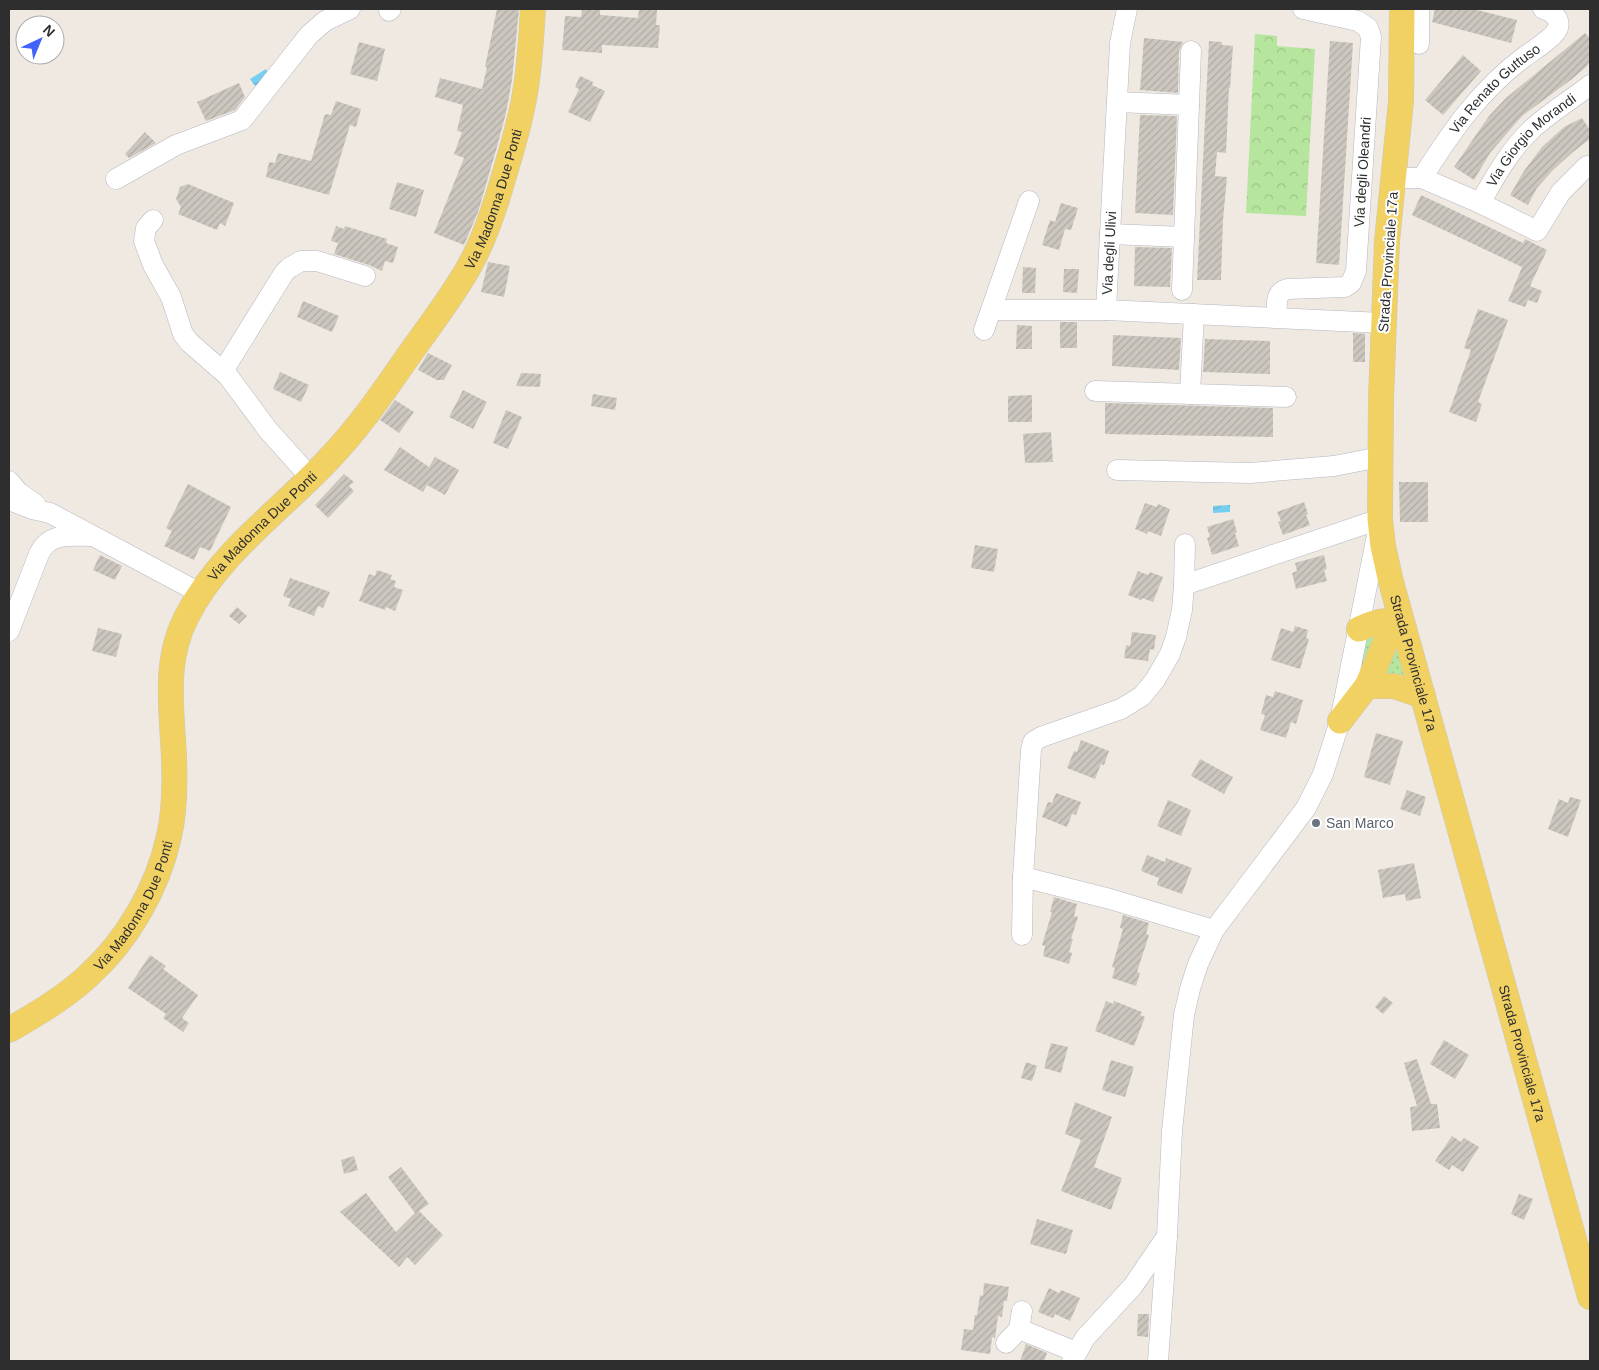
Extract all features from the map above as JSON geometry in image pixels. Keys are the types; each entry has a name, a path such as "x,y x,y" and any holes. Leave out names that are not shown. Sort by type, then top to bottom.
{"main road":[{"name":"Via Madonna Due Ponti","path":"9,1030 55,1002 96,968 129,927 144,902 168,842 173,810 174,758 170,688 173,656 182,626 200,593 235,551 342,446 378,400 462,278 478,250 492,214 518,127 526,89 533,9"},
{"name":"Strada Provinciale 17a","path":"1402,9 1401,101 1386,241 1383,323 1380,519 1385,554 1399,620 1423,696 1590,1297"},
{"path":"1340,721 1367,686 1399,620 1379,621 1359,629"},
{"path":"1367,686 1394,686 1423,696"}],"street":[{"path":"116,179 182,142 242,120 309,35 325,21 350,9"},
{"name":"Via degli Ulivi","path":"1127,9 1120,42 1106,310 1383,323"},
{"name":"Via degli Oleandri","path":"1277,317 1277,297 1282,290 1345,287 1351,283 1356,271 1370,37 1368,28 1358,21 1303,9"},
{"path":"1419,9 1419,44"},
{"name":"Via Renato Guttuso","path":"1422,178 1457,125 1481,94 1504,72 1545,41 1557,29 1556,17 1543,9"},
{"path":"1182,290 1191,51"},
{"name":"Via Giorgio Morandi","path":"1480,203 1497,172 1524,138 1541,121 1590,85"},
{"path":"1117,102 1189,105"},
{"path":"1393,178 1422,178 1480,203 1537,231 1561,192 1588,166"},
{"path":"984,330 1029,201"},
{"path":"153,220 146,228 144,241 153,264 171,297 183,334 189,342 223,371 268,430 311,478"},
{"path":"1110,234 1184,236"},
{"path":"223,371 274,287 284,273 295,263 308,260 317,261 365,276"},
{"path":"992,310 1106,310"},
{"path":"1190,394 1194,314"},
{"path":"1094,392 1286,397"},
{"path":"1117,470 1250,473 1334,466 1380,457"},
{"path":"9,481 22,495 50,513 200,593"},
{"path":"9,500 32,509 50,513"},
{"path":"1158,1361 1168,1236 1172,1130 1184,1015 1194,976 1214,930 1306,808 1323,774 1340,721 1380,519 1184,586"},
{"path":"9,631 39,554 45,544 61,536 96,536"},
{"path":"1022,935 1023,877 1033,742 1040,737 1121,709 1142,696 1155,680 1173,646 1180,618 1184,586 1185,544"},
{"path":"1023,877 1110,899 1214,930"},
{"path":"1015,1328 1074,1356 1085,1338 1133,1286 1168,1236"}],"green space":[{"path":"1255,34 1277,36 1277,46 1315,49 1306,216 1246,213"},
{"path":"1382,628 1357,684 1365,641 1367,637"},
{"path":"1399,644 1409,683 1377,680"}],"water":[{"path":"266,69 270,77 255,86 250,79"},
{"path":"1230,505 1230,512 1213,513 1213,506"}],"building":[{"path":"497,9 519,9 512,80 497,147 478,212 464,245 434,233 464,158 454,154 462,132 457,131 463,105 435,97 440,78 482,89"},
{"path":"582,9 600,9 600,15 638,18 639,9 657,10 656,25 660,25 658,48 602,45 602,53 562,50 565,16 581,17"},
{"path":"1435,9 1473,9 1517,20 1511,43 1432,22"},
{"path":"1585,33 1590,38 1590,61 1587,66 1522,116 1490,153 1474,180 1454,167 1489,116 1506,98"},
{"path":"1144,38 1183,42 1179,51 1178,93 1140,90"},
{"path":"1209,41 1222,42 1222,45 1233,46 1226,153 1217,152 1215,176 1227,177 1221,280 1197,280"},
{"path":"1330,41 1353,43 1339,265 1316,263"},
{"path":"359,42 385,49 377,81 350,74"},
{"path":"1463,55 1481,71 1443,115 1425,100"},
{"path":"580,76 593,82 592,85 605,91 590,122 568,112 579,89 575,87"},
{"path":"239,83 245,97 235,110 206,121 197,102"},
{"path":"336,101 361,109 356,127 350,125 329,195 266,177 269,162 275,163 278,153 311,161 325,114 331,115"},
{"path":"1140,115 1177,116 1173,215 1135,213"},
{"path":"1582,118 1590,130 1590,139 1552,171 1537,188 1528,205 1510,195 1524,171 1542,147 1564,127"},
{"path":"145,132 156,143 129,158 125,154"},
{"path":"397,182 424,190 416,217 389,209"},
{"path":"188,184 234,203 225,226 220,223 217,230 178,214 181,207 176,199 180,187"},
{"path":"1421,195 1523,243 1525,239 1547,250 1530,286 1542,291 1537,303 1528,300 1525,307 1508,301 1522,267 1412,215"},
{"path":"1061,203 1078,208 1071,230 1065,229 1059,250 1042,245 1050,220 1055,222"},
{"path":"336,226 344,229 345,226 387,239 386,243 398,247 393,263 385,261 382,271 334,254 338,243 331,241"},
{"path":"1135,247 1172,248 1170,287 1134,286"},
{"path":"488,262 510,266 504,297 481,292"},
{"path":"1023,267 1036,268 1035,293 1022,293"},
{"path":"1064,269 1079,269 1077,293 1063,292"},
{"path":"303,301 339,316 332,332 297,317"},
{"path":"1478,309 1508,320 1478,402 1482,404 1476,422 1449,412 1471,350 1464,348"},
{"path":"1060,322 1077,322 1077,348 1060,348"},
{"path":"1017,325 1032,326 1032,349 1016,349"},
{"path":"1353,333 1365,334 1365,362 1353,362"},
{"path":"1113,335 1181,338 1179,370 1112,366"},
{"path":"1205,339 1270,341 1270,374 1203,372"},
{"path":"428,353 452,365 444,380 437,380 418,370"},
{"path":"280,372 309,385 301,402 273,389"},
{"path":"521,373 541,374 540,387 516,386"},
{"path":"463,390 487,402 473,429 449,417"},
{"path":"593,394 617,398 615,410 591,406"},
{"path":"1032,395 1032,422 1008,422 1008,396"},
{"path":"395,400 414,412 399,433 380,420"},
{"path":"1105,403 1273,408 1273,437 1105,434"},
{"path":"506,410 522,417 508,449 493,443"},
{"path":"1051,432 1053,462 1025,463 1023,434"},
{"path":"400,447 429,467 435,457 459,470 445,495 427,485 423,492 384,470"},
{"path":"344,474 354,482 349,486 354,491 328,518 315,505"},
{"path":"1399,482 1428,482 1428,522 1400,522"},
{"path":"188,484 231,507 210,551 200,547 194,560 164,546 172,531 166,528"},
{"path":"1304,502 1310,525 1283,535 1278,522 1281,521 1277,512"},
{"path":"1145,503 1157,507 1158,504 1170,509 1161,536 1148,531 1147,534 1135,529"},
{"path":"1233,519 1239,546 1212,555 1207,538 1210,537 1207,527"},
{"path":"975,545 998,549 994,572 971,568"},
{"path":"100,555 122,566 115,580 93,570"},
{"path":"1324,555 1327,569 1324,570 1327,581 1296,589 1292,573 1297,571 1295,563"},
{"path":"377,570 392,575 390,579 396,581 394,587 403,590 395,611 386,607 385,610 359,601 369,574 375,576"},
{"path":"1138,571 1148,575 1150,572 1163,577 1153,602 1128,595"},
{"path":"290,578 330,592 323,608 318,606 314,616 288,606 291,599 283,596"},
{"path":"237,607 247,616 239,624 229,616"},
{"path":"1295,626 1308,630 1306,638 1309,639 1300,669 1271,660 1281,628 1293,632"},
{"path":"98,628 122,634 116,657 92,651"},
{"path":"1132,632 1156,635 1154,650 1150,649 1148,661 1124,658 1126,645 1130,646"},
{"path":"1275,691 1303,700 1296,724 1291,722 1286,738 1260,730 1265,715 1261,714 1266,695 1273,697"},
{"path":"1376,733 1403,741 1390,785 1364,777"},
{"path":"1081,740 1109,751 1104,765 1101,764 1095,779 1067,768 1074,751 1077,752"},
{"path":"1200,759 1233,777 1224,794 1191,776"},
{"path":"1407,790 1426,797 1420,816 1400,809"},
{"path":"1056,793 1081,802 1076,815 1072,814 1067,827 1042,817 1048,802 1052,803"},
{"path":"1570,797 1581,800 1568,837 1548,829 1559,799 1568,803"},
{"path":"1168,800 1191,810 1181,836 1157,826"},
{"path":"1147,855 1165,862 1166,858 1192,868 1182,894 1157,885 1159,878 1141,871"},
{"path":"1414,863 1421,898 1406,901 1405,894 1383,898 1378,870"},
{"path":"1054,897 1077,904 1074,916 1078,917 1071,939 1073,939 1069,952 1072,953 1069,964 1043,956 1045,946 1042,945 1052,912 1050,912"},
{"path":"1123,915 1149,923 1146,934 1149,935 1137,972 1140,973 1136,986 1112,978 1115,968 1112,967 1123,929 1120,928"},
{"path":"150,955 166,966 163,969 198,995 182,1018 189,1023 183,1032 163,1018 166,1014 128,988"},
{"path":"1384,996 1393,1003 1383,1014 1375,1007"},
{"path":"1106,1001 1113,1004 1114,1001 1142,1012 1140,1015 1145,1017 1134,1046 1095,1031"},
{"path":"1444,1040 1469,1055 1455,1079 1430,1064"},
{"path":"1051,1043 1068,1047 1061,1073 1044,1068"},
{"path":"1417,1059 1431,1104 1437,1104 1440,1128 1412,1131 1410,1107 1417,1106 1404,1063"},
{"path":"1111,1060 1134,1067 1125,1097 1102,1090"},
{"path":"1026,1062 1037,1066 1032,1081 1021,1078"},
{"path":"1075,1102 1112,1117 1094,1167 1122,1178 1111,1210 1061,1191 1081,1140 1065,1134"},
{"path":"1452,1136 1461,1142 1464,1138 1479,1147 1463,1172 1452,1165 1449,1170 1435,1161"},
{"path":"354,1156 358,1170 344,1174 341,1160"},
{"path":"401,1167 429,1204 419,1211 443,1235 415,1265 407,1257 399,1267 340,1212 366,1193 396,1232 415,1213 388,1177"},
{"path":"1519,1194 1533,1199 1524,1220 1511,1214"},
{"path":"1037,1219 1073,1230 1066,1254 1030,1244"},
{"path":"984,1283 1009,1287 1007,1301 1004,1301 1002,1317 998,1316 995,1338 992,1337 990,1354 961,1350 964,1329 973,1330 980,1295 983,1296"},
{"path":"1049,1288 1059,1293 1061,1290 1080,1298 1070,1321 1055,1314 1053,1318 1038,1312"},
{"path":"1138,1314 1149,1314 1148,1337 1137,1336"},
{"path":"1026,1344 1047,1353 1044,1361 1020,1361"}],"place":[{"name":"San Marco","path":"1316,823"}]}
